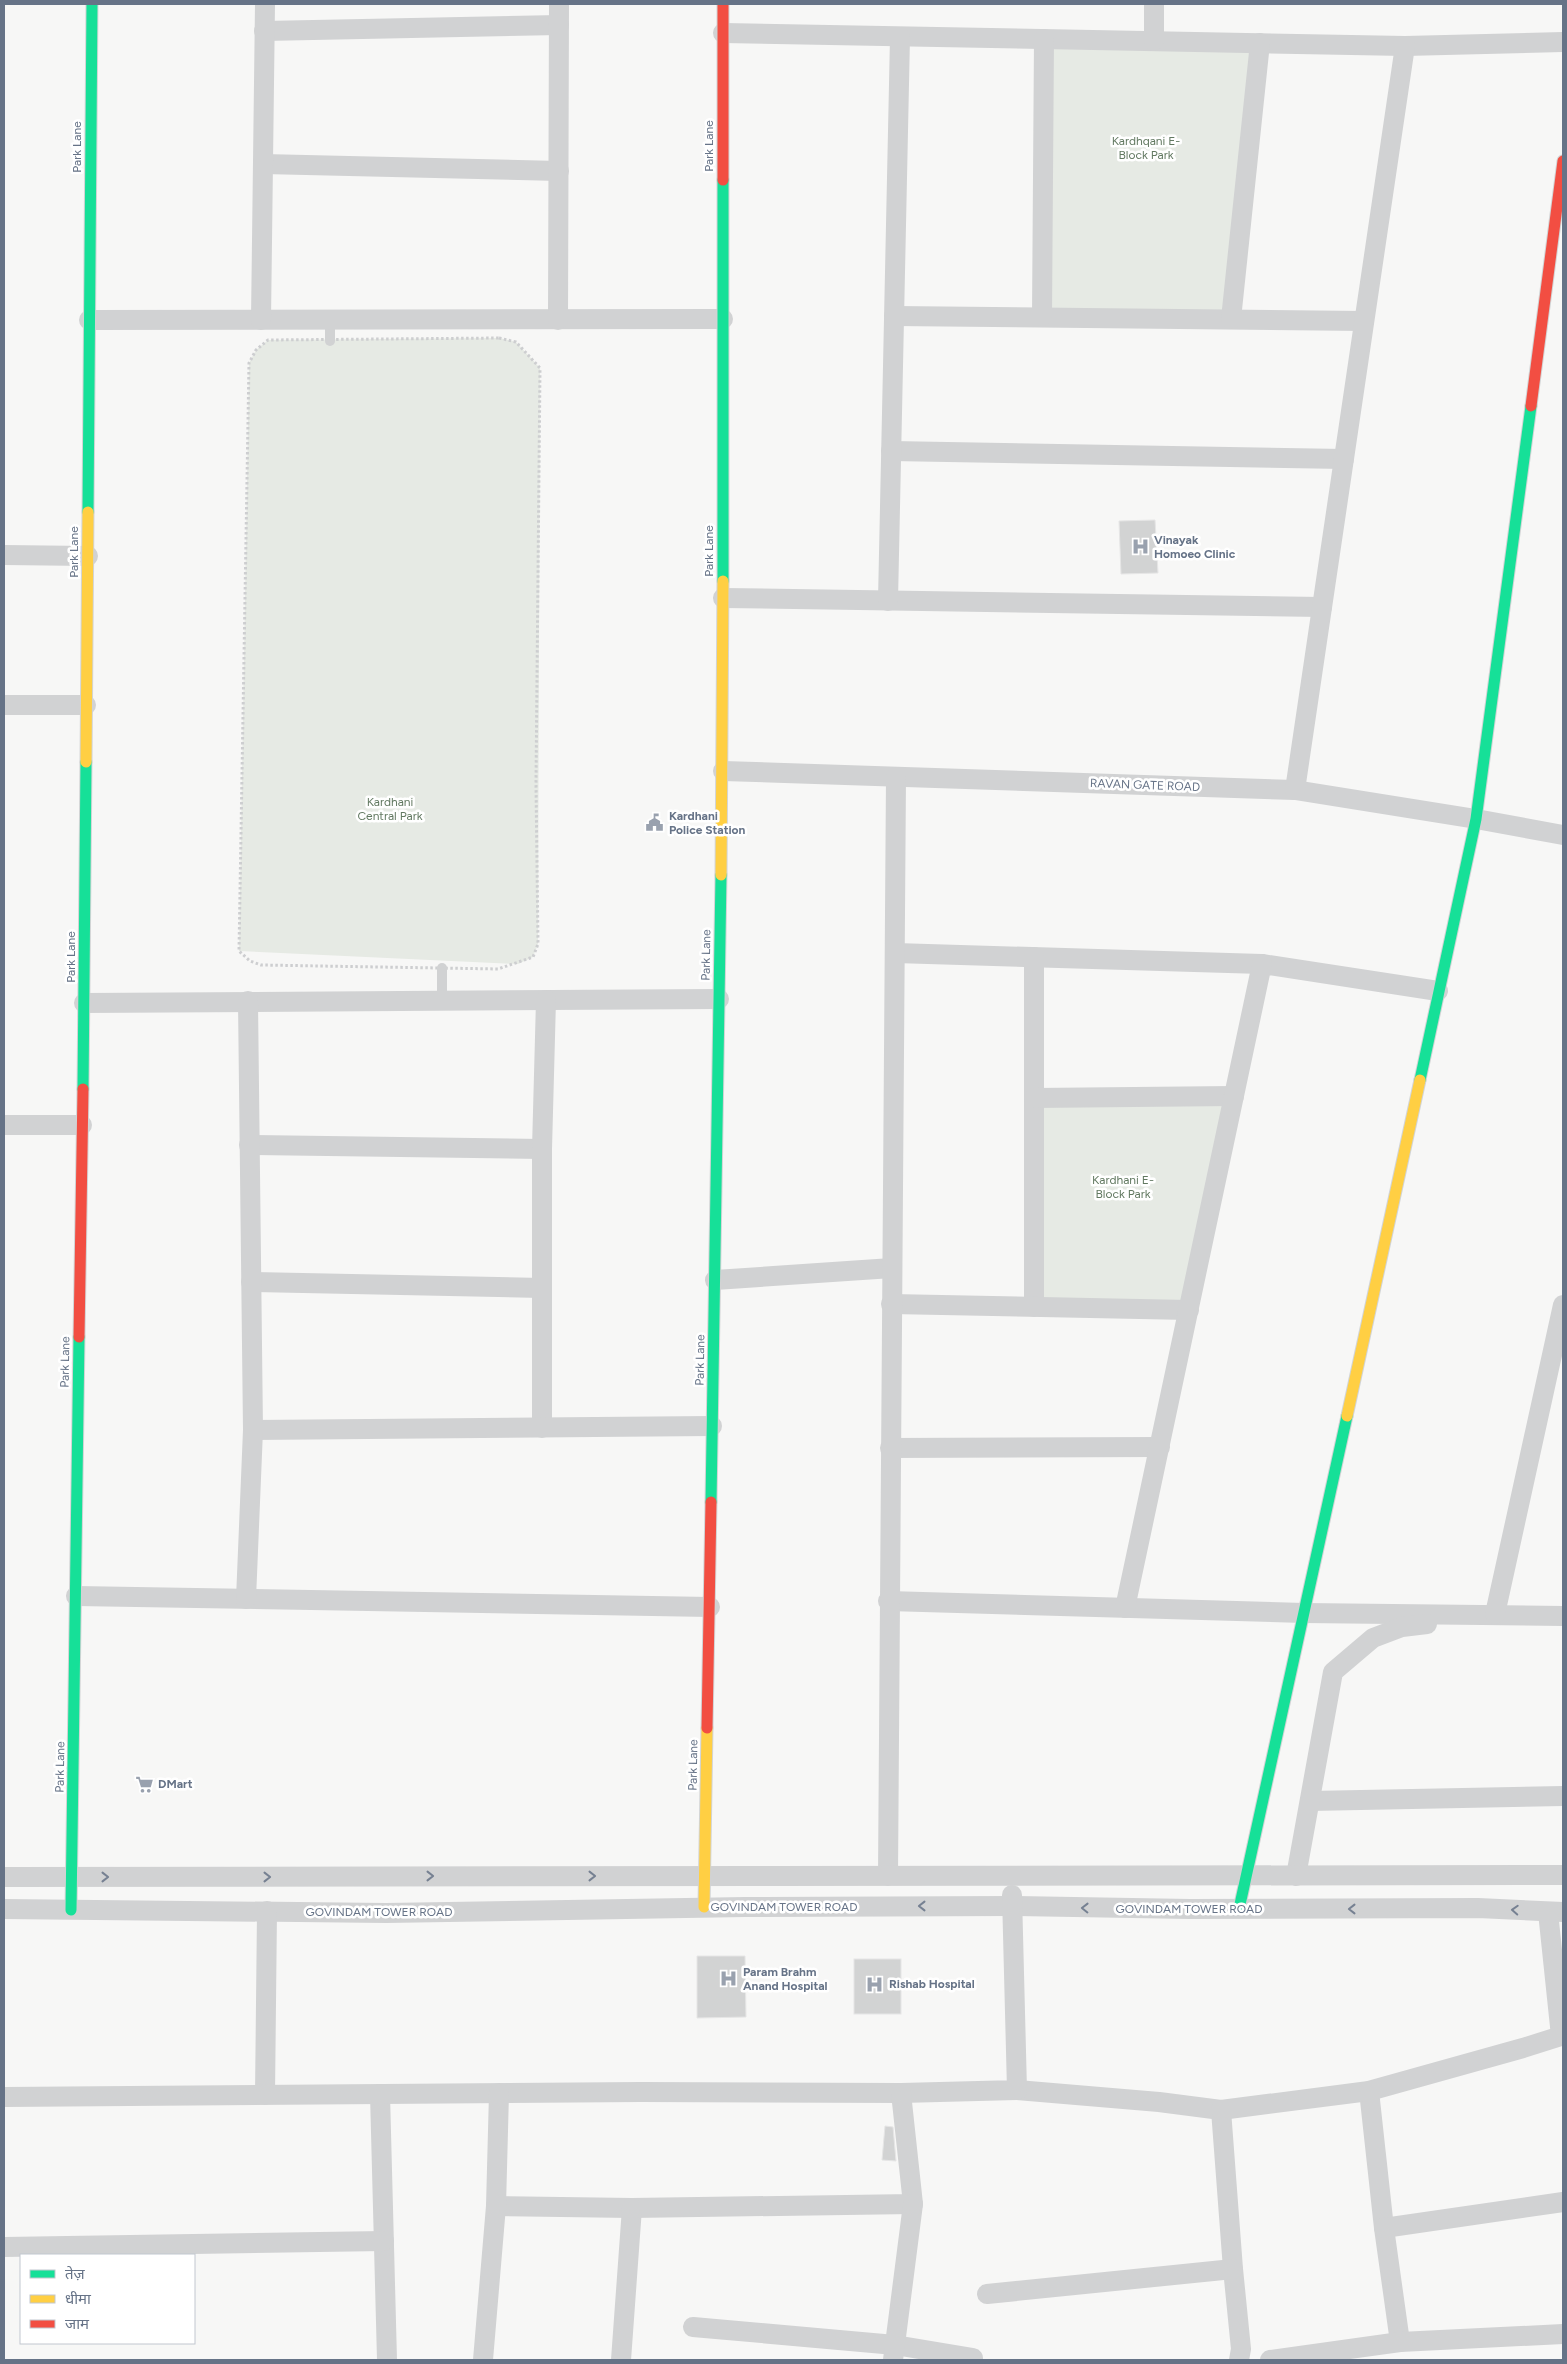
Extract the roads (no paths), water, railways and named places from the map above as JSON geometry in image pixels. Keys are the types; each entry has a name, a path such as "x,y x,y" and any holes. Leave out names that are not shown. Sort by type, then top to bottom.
{"street":[{"name":"Park Lane","path":"71,1910 84,1003 92,4"},
{"path":"261,320 265,4"},
{"path":"558,320 559,4"},
{"name":"Park Lane","path":"704,1907 723,771 723,4"},
{"path":"1154,4 1154,41"},
{"path":"264,31 559,25"},
{"path":"723,33 1405,46 1563,42"},
{"path":"888,600 900,36"},
{"path":"1042,316 1044,39"},
{"path":"1231,319 1260,43"},
{"path":"1295,790 1405,46"},
{"path":"1239,1909 1248,1875 1476,819 1554,295 1563,161"},
{"path":"263,164 559,171"},
{"path":"894,316 1042,316 1364,321"},
{"path":"89,320 723,319"},
{"path":"891,451 1344,459"},
{"path":"4,555 88,556"},
{"path":"723,598 1322,607"},
{"path":"4,705 86,705"},
{"name":"RAVAN GATE ROAD","path":"723,771 1295,790 1476,819 1563,836"},
{"path":"888,1876 888,1601 896,777"},
{"path":"895,953 1262,964 1438,991"},
{"path":"1034,957 1034,1307"},
{"path":"1126,1608 1262,964"},
{"path":"84,1003 719,999"},
{"path":"542,1428 542,1149 546,1000"},
{"path":"246,1599 253,1430 248,1001"},
{"path":"1034,1098 1234,1096"},
{"path":"4,1126 82,1125"},
{"path":"249,1145 542,1149"},
{"path":"715,1280 892,1268"},
{"path":"251,1282 542,1288"},
{"path":"891,1304 1189,1310"},
{"path":"1495,1614 1563,1305"},
{"path":"253,1430 712,1426"},
{"path":"890,1448 1160,1447"},
{"path":"76,1596 710,1607"},
{"path":"888,1601 1304,1614 1563,1616"},
{"path":"1296,1876 1333,1672 1373,1638 1402,1627 1433,1623 1563,1623"},
{"path":"1310,1801 1563,1796"},
{"path":"4,1877 1563,1875"},
{"path":"1013,1877 1010,1906 1017,2090"},
{"name":"GOVINDAM TOWER ROAD","path":"4,1909 386,1913 704,1907 1010,1906 1239,1909 1478,1908 1555,1912"},
{"path":"265,2095 268,1912"},
{"path":"4,2097 499,2093 900,2093 1017,2090 1159,2102 1221,2110 1369,2091 1514,2051 1562,2044 1555,1912"},
{"path":"1369,2091 1384,2228 1400,2342"},
{"path":"482,2360 496,2206 499,2093"},
{"path":"894,2352 913,2204 900,2093"},
{"path":"380,2094 387,2360"},
{"path":"1221,2110 1232,2268 1241,2350 1239,2360"},
{"path":"1384,2228 1563,2202"},
{"path":"496,2206 632,2208 913,2204"},
{"path":"621,2360 632,2208"},
{"path":"4,2247 384,2241"},
{"path":"987,2294 1232,2268"},
{"path":"693,2327 894,2352 973,2358"},
{"path":"1270,2360 1400,2342 1563,2334"}],"lane":[{"path":"330,320 330,341"},
{"path":"442,968 442,1000"}],"place":[{"name":"Vinayak Homoeo Clinic","path":"1140,547"},
{"name":"Kardhani Police Station","path":"655,823"},
{"name":"DMart","path":"144,1784"},
{"name":"Param Brahm Anand Hospital","path":"729,1979"},
{"name":"Rishab Hospital","path":"875,1984"}],"park label":[{"name":"Kardhqani E- Block Park","path":"1146,148"},
{"name":"Kardhani Central Park","path":"390,809"},
{"name":"Kardhani E- Block Park","path":"1123,1187"}]}
